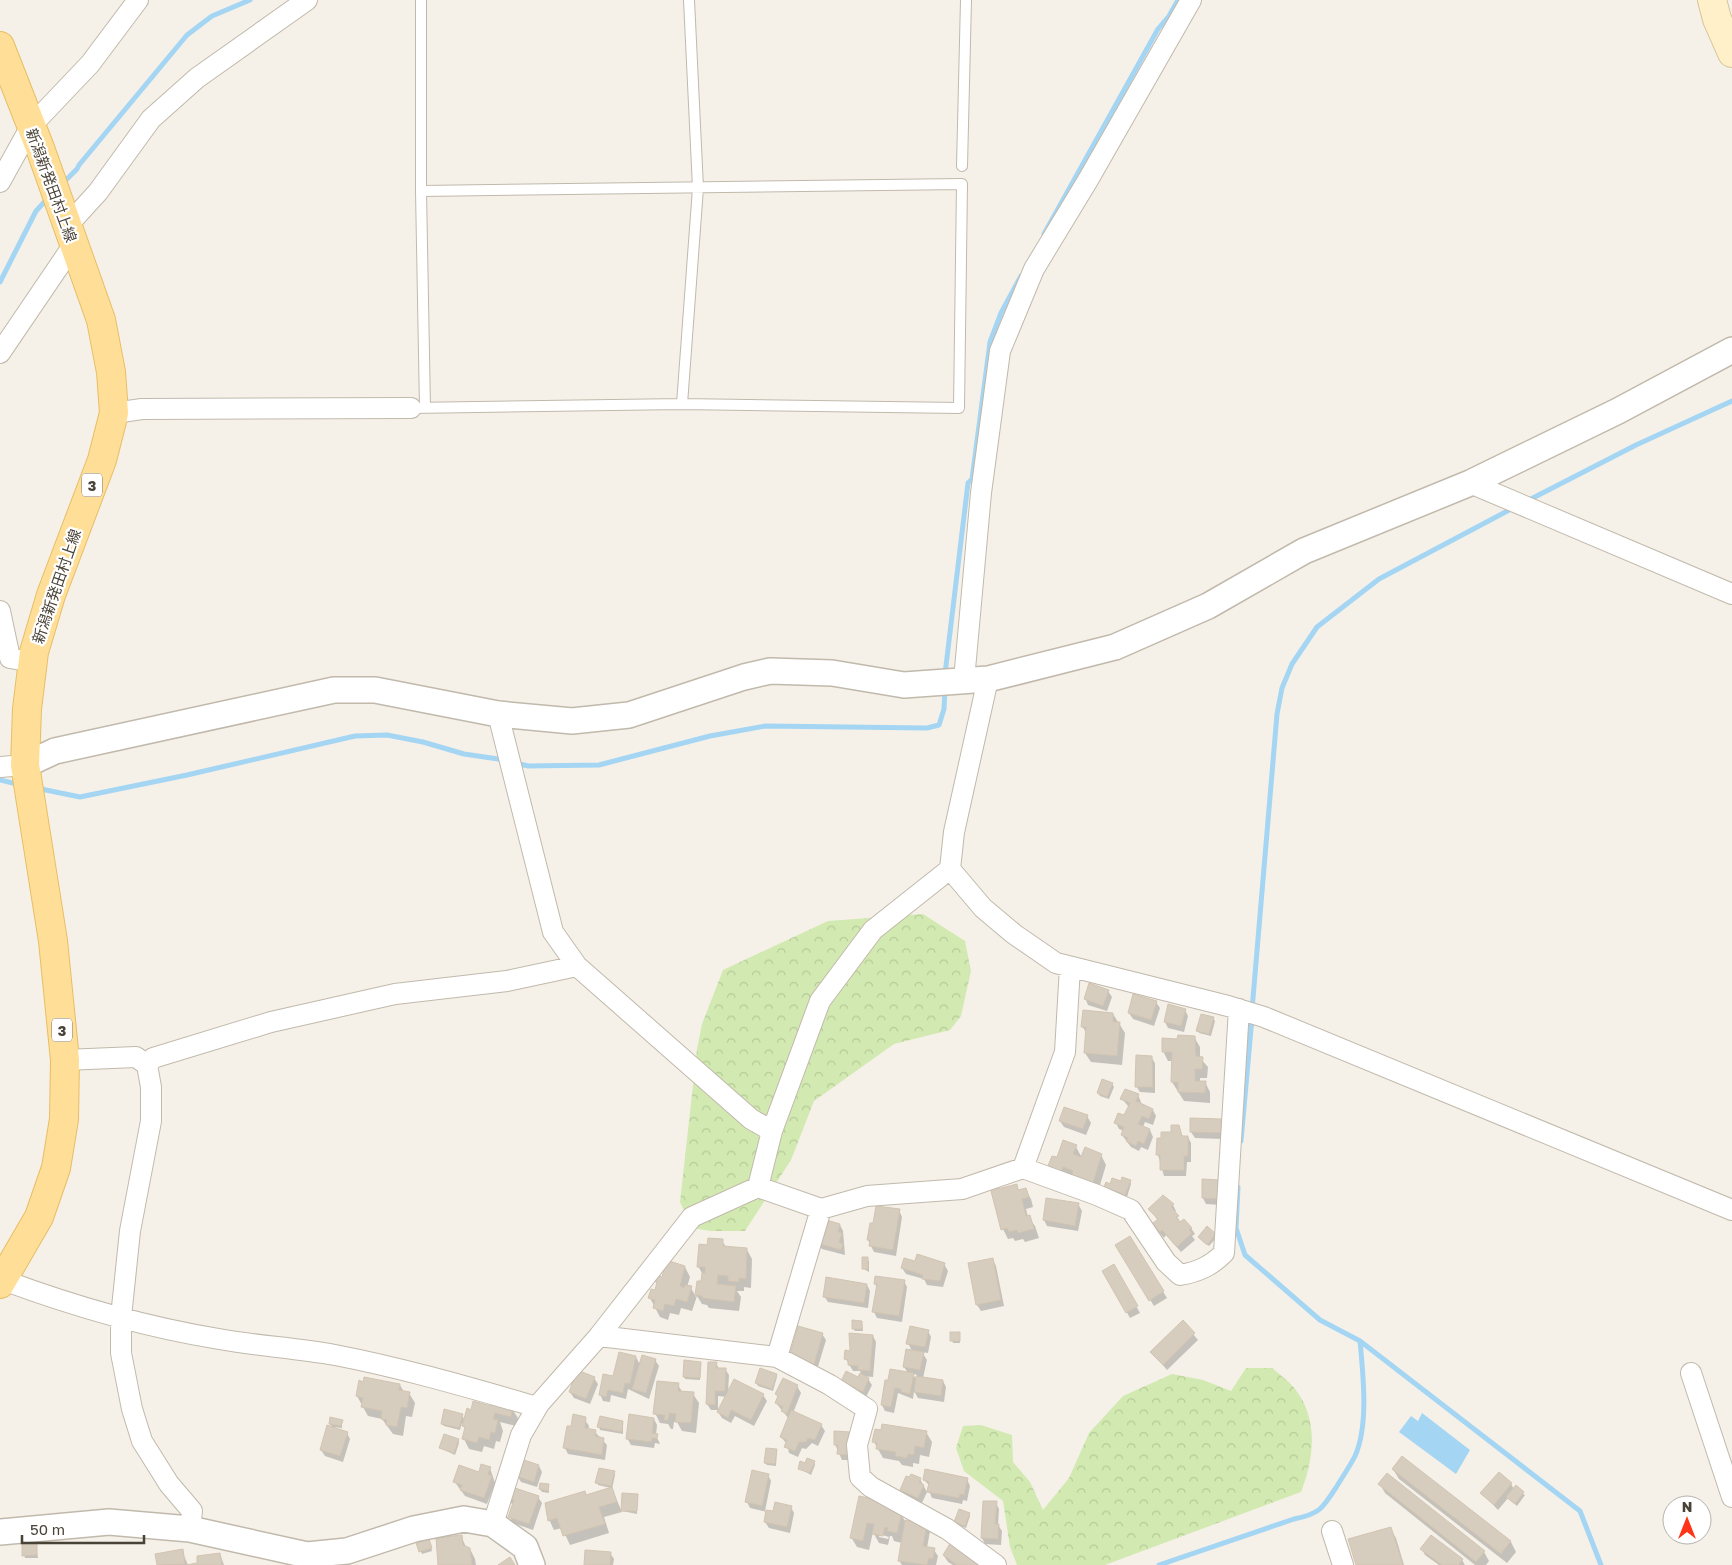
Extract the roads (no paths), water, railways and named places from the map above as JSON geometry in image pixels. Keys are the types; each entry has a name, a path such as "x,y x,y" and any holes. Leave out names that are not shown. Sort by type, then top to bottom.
{"main road":[{"path":"1712,0 1717,19 1732,53"},
{"name":"新潟新発田村上線","path":"0,46 36,137 100,320 111,372 114,412 102,460 51,595 33,662 26,709 12,766 53,942 65,1060 64,1119 56,1168 39,1217 2,1282"}],"street":[{"path":"0,182 138,0"},
{"path":"0,353 67,225 98,192 151,119 197,78 307,0"},
{"path":"964,680 981,493 1000,351 1034,269 1088,180 1191,0"},
{"path":"12,766 55,751 334,690 375,690 498,714 572,721 629,716 744,677 770,671 832,673 904,685 988,679 1115,647 1208,606 1304,551 1470,483 1618,411 1732,350"},
{"path":"114,412 142,409 418,408"},
{"path":"1470,483 1732,594"},
{"path":"0,611 10,658 33,662"},
{"path":"758,1187 772,1131 820,1001 873,930 950,869 954,832 988,679"},
{"path":"498,714 553,932 577,966 751,1119 772,1131"},
{"path":"950,869 983,908 1014,934 1056,964 1239,1009 1732,1210"},
{"path":"146,1065 153,1058 272,1022 395,994 507,981 577,966"},
{"path":"1022,1168 1065,1052 1070,967"},
{"path":"493,1524 521,1434 537,1407 599,1336 692,1217 758,1187 822,1209 867,1196 962,1189 1022,1168 1097,1195 1131,1210 1166,1262 1180,1274 1196,1272 1215,1262 1224,1252 1239,1009"},
{"path":"65,1060 136,1057 146,1065 151,1086 151,1121 130,1231 121,1317 121,1353 142,1441 169,1484 192,1511 190,1529"},
{"path":"777,1357 822,1209"},
{"path":"2,1282 72,1305 121,1317 218,1339 336,1355 470,1387 537,1407"},
{"path":"599,1336 777,1357 830,1385 867,1409 857,1445 860,1478 870,1487 948,1529 996,1565"},
{"path":"1692,1373 1732,1497"},
{"path":"0,1532 109,1522 190,1529 307,1556 347,1551 414,1529 464,1518 493,1524 525,1547 532,1565"},
{"path":"1332,1531 1343,1565"}],"lane":[{"path":"421,0 418,408 682,404 959,408 962,184 421,191"},
{"path":"682,404 698,188 689,0"},
{"path":"962,166 966,0"}],"water":[{"path":"1422,1413 1470,1450 1456,1474 1399,1432 1411,1416 1418,1421"}],"waterway":[{"path":"62,184 77,169 187,35 212,16 250,0"},
{"path":"1044,234 1158,29 1169,16 1178,0"},
{"path":"0,282 36,211 49,197"},
{"path":"945,674 968,483 972,479 990,342 1001,313 1021,276"},
{"path":"1527,501 1636,445 1732,401"},
{"path":"1252,1010 1277,714 1282,688 1292,664 1317,627 1379,579 1513,508"},
{"path":"516,763 528,766 599,765 710,736 765,726 927,728 939,725 944,709 945,688"},
{"path":"36,788 80,797 187,775 355,736 387,735 423,742 464,754 505,760"},
{"path":"0,780 21,785"},
{"path":"1241,1141 1252,1018"},
{"path":"1238,1187 1236,1228 1245,1255 1320,1320 1360,1341 1580,1511 1601,1565"},
{"path":"1159,1565 1310,1515 1324,1505 1351,1464 1359,1444 1364,1415 1360,1341"}]}
